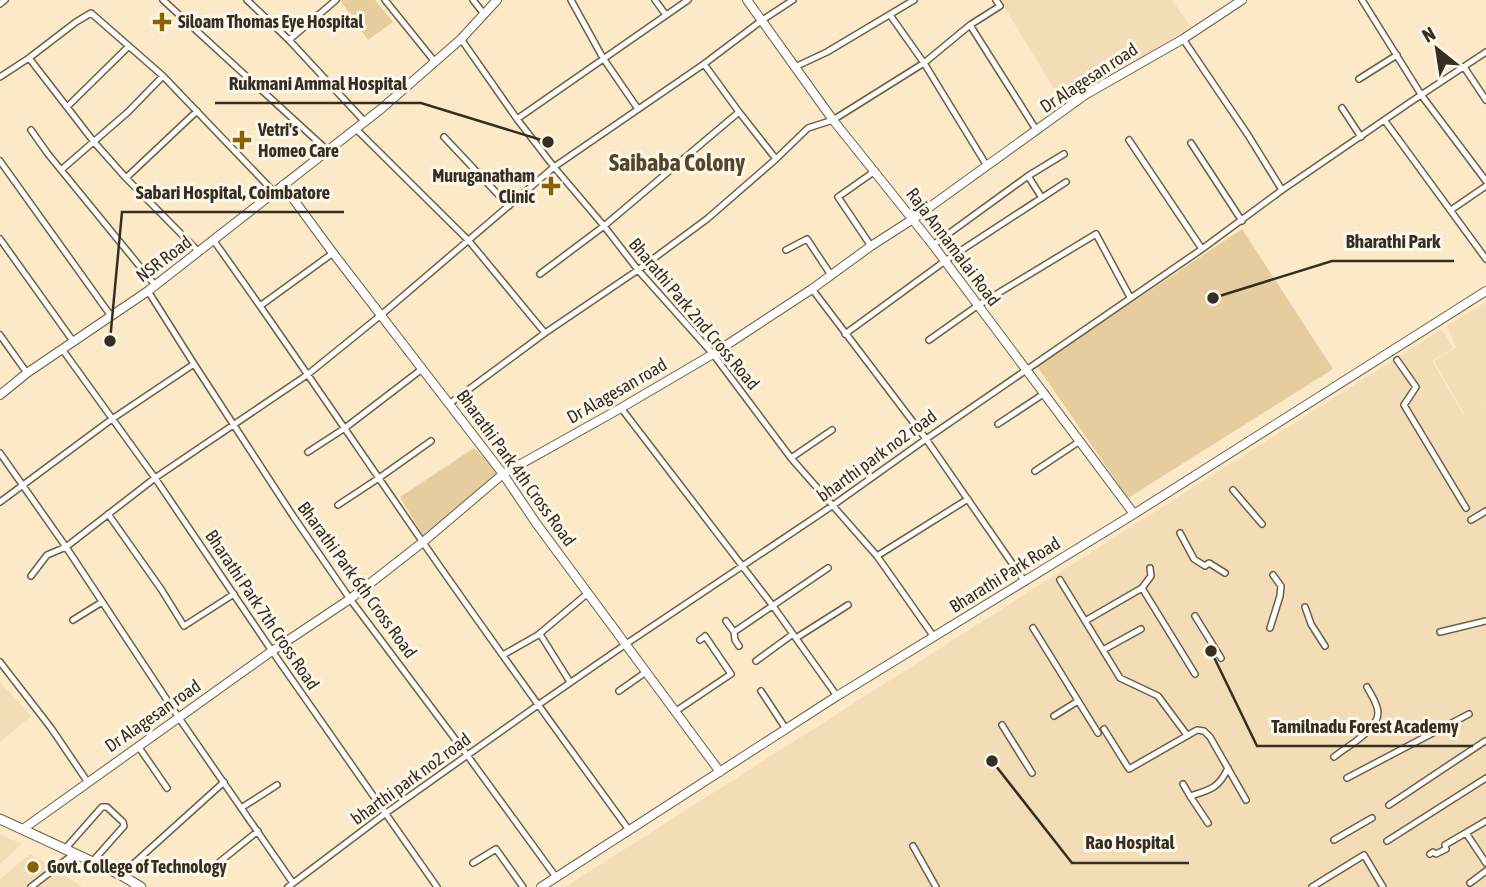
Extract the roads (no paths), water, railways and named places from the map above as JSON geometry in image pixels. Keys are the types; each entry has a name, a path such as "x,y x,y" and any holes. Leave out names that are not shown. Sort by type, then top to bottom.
{"main road":[{"path":"0,819 121,875 141,887"}],"street":[{"path":"0,4 5,0"},
{"path":"247,0 289,40 365,122"},
{"path":"289,40 336,0"},
{"path":"385,0 435,62"},
{"path":"473,0 484,14"},
{"name":"NSR Road","path":"0,395 214,241 399,95 460,39 496,0"},
{"path":"571,0 603,58 638,109"},
{"path":"654,0 666,15"},
{"path":"517,119 688,0"},
{"name":"Raja Annamalai Road","path":"747,0 833,120 933,244 1133,514"},
{"path":"32,576 47,555 66,547 155,478 307,375 554,167 793,0"},
{"path":"795,67 827,52 914,0"},
{"path":"449,404 707,219 808,128 833,120 924,63 970,24 1000,6 996,0"},
{"name":"Dr Alagesan road","path":"23,829 272,651 350,599 503,474 713,354 913,219 1085,95 1183,39 1242,0"},
{"path":"1362,0 1422,96 1486,181"},
{"path":"168,2 327,150"},
{"path":"0,77 91,13 163,76 274,191"},
{"path":"890,15 924,63 987,166"},
{"path":"970,24 1037,131"},
{"name":"Bharathi Park 2nd Cross Road","path":"460,39 554,167 638,270 713,354 791,458 877,556 935,637"},
{"path":"1183,39 1282,190"},
{"path":"68,107 129,46"},
{"name":"bharthi park no2 road","path":"291,885 386,813 570,682 832,506 1242,221 1282,190 1486,52"},
{"path":"1359,79 1397,55"},
{"path":"29,58 94,142 199,252"},
{"path":"704,64 776,159"},
{"path":"1464,67 1486,100"},
{"path":"61,170 128,112 163,76"},
{"path":"1342,108 1361,137"},
{"path":"126,178 197,111"},
{"path":"540,274 604,226 739,112"},
{"path":"1385,121 1486,259"},
{"path":"356,129 469,241 545,333"},
{"name":"Bharathi Park 6th Cross Road","path":"31,130 151,288 194,364 350,599 556,877"},
{"path":"444,137 509,206"},
{"path":"1129,140 1202,249"},
{"path":"1191,143 1242,221"},
{"path":"933,244 1028,176 1064,154"},
{"path":"0,161 111,316"},
{"path":"871,246 838,197 875,171"},
{"path":"1028,176 1042,198"},
{"path":"845,334 945,261 1066,182"},
{"name":"Bharathi Park 4th Cross Road","path":"283,185 503,474 720,772"},
{"path":"1451,210 1486,186"},
{"path":"929,340 977,306 1096,233 1130,297"},
{"path":"0,239 73,341"},
{"path":"786,250 807,239 831,275"},
{"path":"214,241 423,542 629,830"},
{"path":"260,306 333,253"},
{"path":"812,289 926,439 1025,582"},
{"name":"Bharathi Park Road","path":"541,887 838,696 1025,582 1486,291"},
{"path":"0,335 27,373"},
{"name":"Bharathi Park 7th Cross Road","path":"62,349 155,478 437,887"},
{"path":"1397,360 1416,387 1404,405 1466,508"},
{"path":"0,502 112,419 194,364"},
{"path":"308,452 345,428 422,369"},
{"path":"998,424 1045,393"},
{"path":"621,408 773,606 838,696"},
{"path":"791,458 832,430"},
{"path":"338,505 431,441"},
{"path":"1035,471 1080,441"},
{"path":"0,453 258,831 291,885"},
{"path":"1233,490 1262,523"},
{"path":"877,556 968,499"},
{"path":"1472,520 1486,511"},
{"path":"108,514 184,626 234,594"},
{"path":"1180,533 1194,559 1205,566 1209,563 1226,573"},
{"path":"734,632 828,568"},
{"path":"1085,621 1142,588 1151,576 1150,568"},
{"path":"1270,628 1281,586 1273,575"},
{"path":"1060,580 1120,678 1158,696 1187,735"},
{"path":"1142,588 1195,674"},
{"path":"503,655 540,634 588,593"},
{"path":"73,620 102,602"},
{"path":"756,660 848,605"},
{"path":"1305,607 1311,624 1325,646"},
{"path":"1195,616 1221,658"},
{"path":"726,621 739,646"},
{"path":"1440,632 1486,621"},
{"path":"1033,628 1078,701 1129,769 1187,735 1197,730 1204,731 1246,800"},
{"path":"1103,650 1141,629"},
{"path":"540,634 570,682"},
{"path":"676,711 731,674 705,636 700,640"},
{"path":"0,662 88,782"},
{"path":"619,691 646,672"},
{"path":"1334,757 1373,727 1378,715 1376,703 1367,687"},
{"path":"761,691 786,730"},
{"path":"1054,716 1078,701"},
{"path":"1347,778 1469,714"},
{"path":"1002,725 1032,773"},
{"path":"1389,805 1485,741"},
{"path":"138,746 167,788"},
{"path":"1191,796 1207,791 1222,781 1228,768"},
{"path":"1387,841 1486,778"},
{"path":"121,875 223,782"},
{"path":"1183,784 1208,823"},
{"path":"242,808 277,785"},
{"path":"65,849 102,807 107,807 121,820 124,827 92,862"},
{"path":"1334,840 1372,818"},
{"path":"1430,854 1446,849 1445,845 1486,821"},
{"path":"217,864 258,831"},
{"path":"1466,833 1486,862"},
{"path":"913,846 936,887"},
{"path":"473,863 496,849 523,887"},
{"path":"31,887 75,853"},
{"path":"1312,887 1364,855 1383,887"},
{"path":"1470,883 1486,871"}],"place":[{"name":"Siloam Thomas Eye Hospital","path":"162,22"},
{"name":"Vetri's Homeo Care","path":"242,140"},
{"name":"Rukmani Ammal Hospital","path":"548,142"},
{"name":"Muruganatham Clinic","path":"551,186"},
{"name":"Bharathi Park","path":"1213,298"},
{"name":"Sabari Hospital, Coimbatore","path":"110,341"},
{"name":"Tamilnadu Forest Academy","path":"1211,651"},
{"name":"Rao Hospital","path":"992,761"},
{"name":"Govt. College of Technology","path":"33,867"}],"district":[{"name":"Saibaba Colony","path":"677,163"}]}
